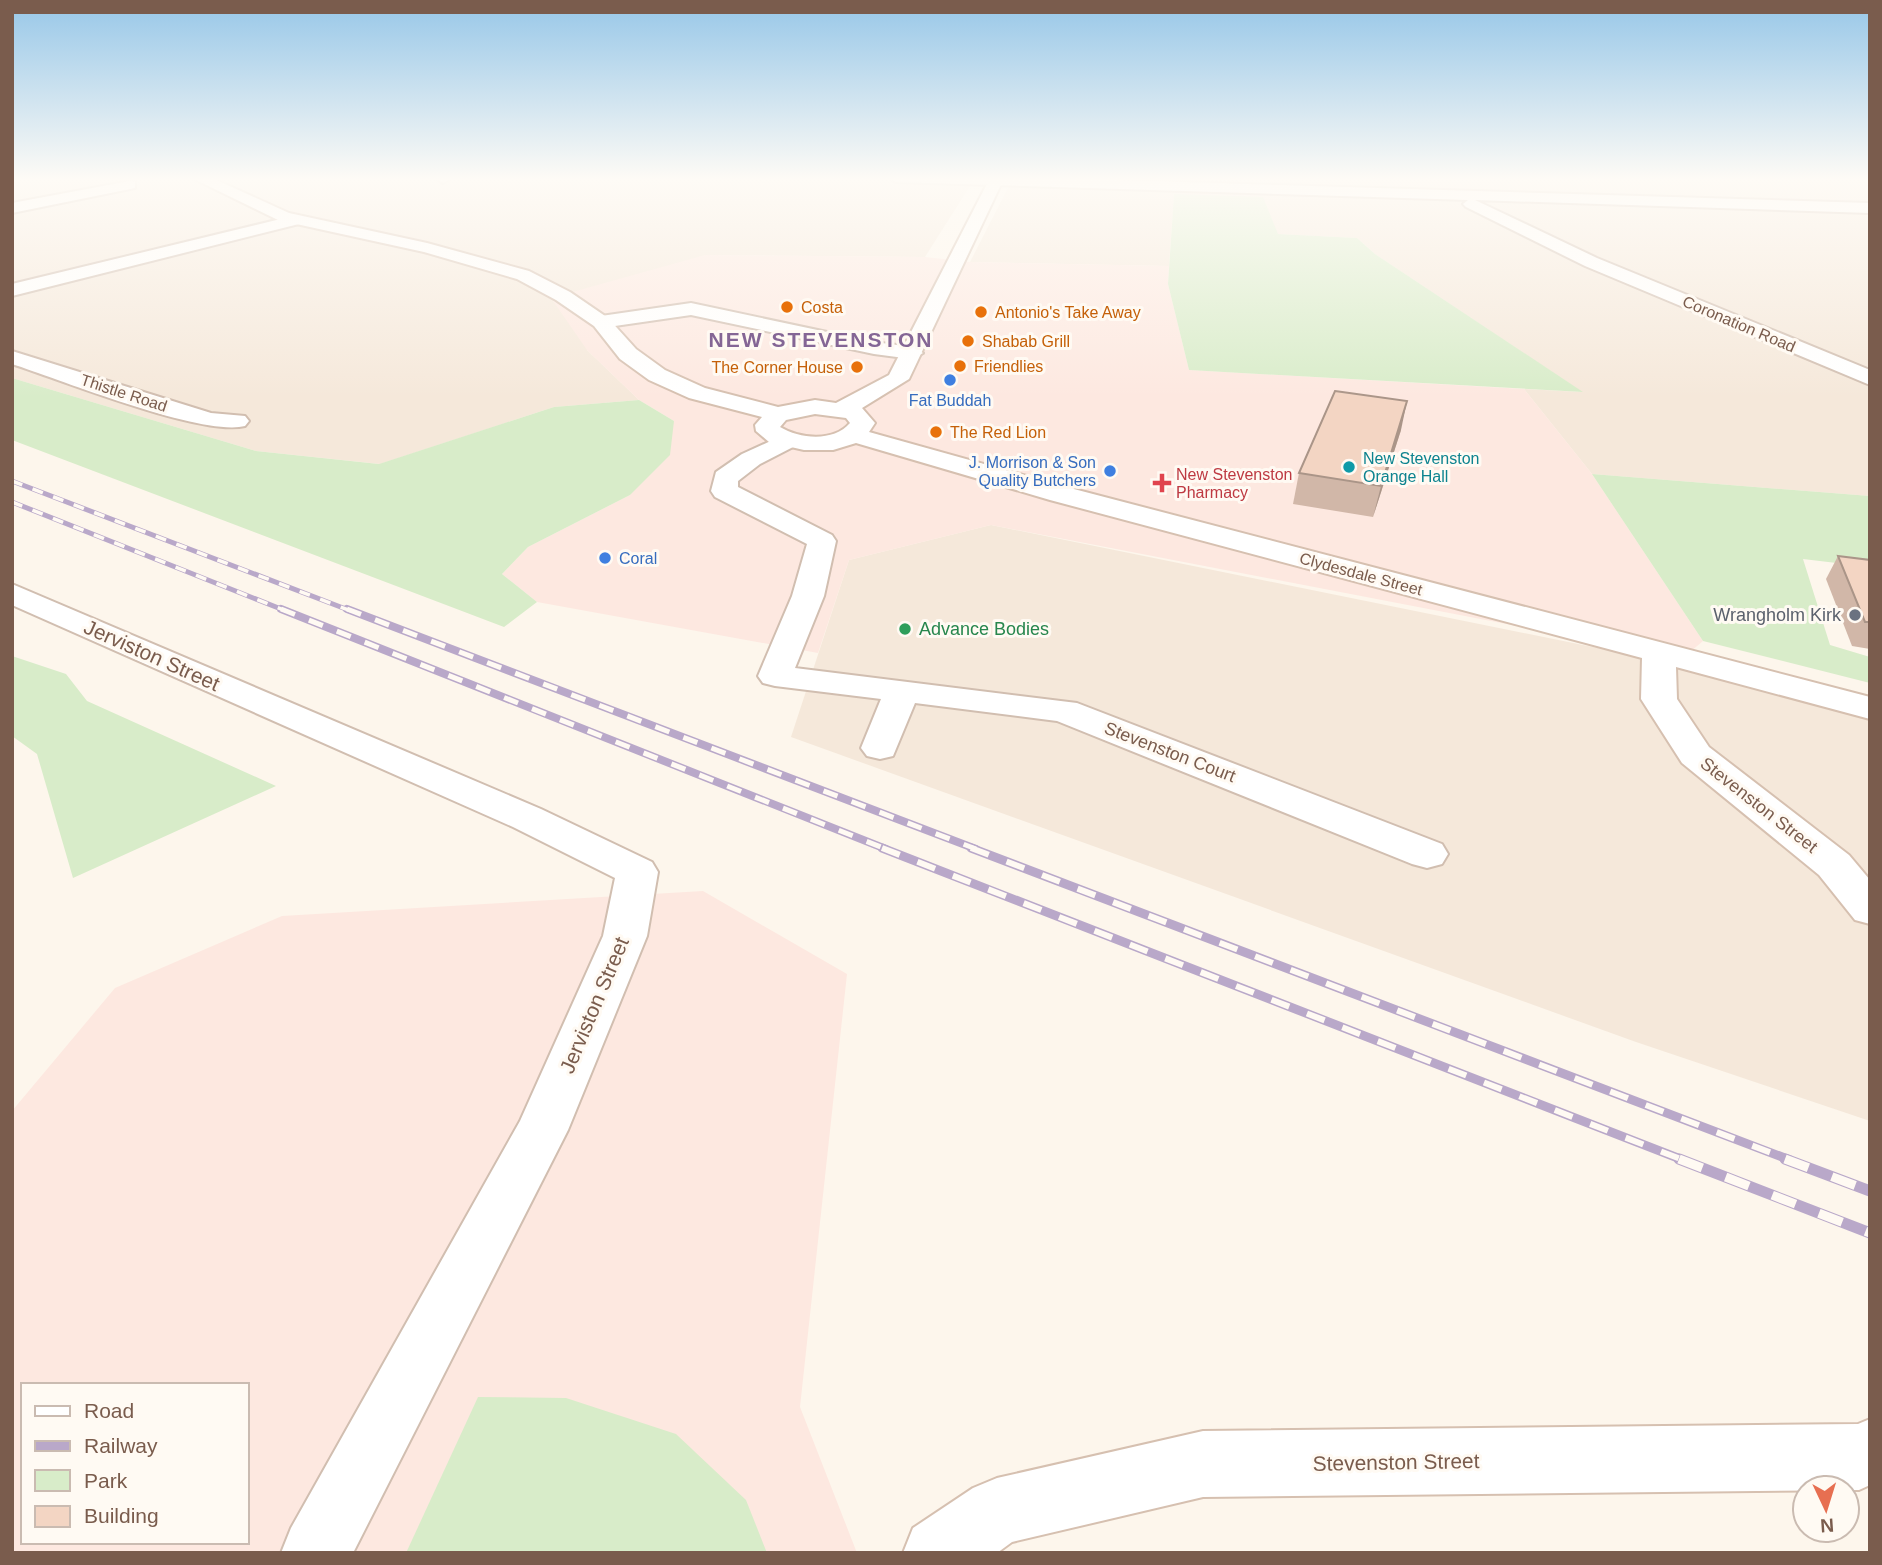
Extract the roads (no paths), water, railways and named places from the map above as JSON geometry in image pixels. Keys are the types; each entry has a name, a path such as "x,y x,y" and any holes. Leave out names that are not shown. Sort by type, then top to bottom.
{"street":[{"path":"12,290 171,251"},
{"path":"438,251 523,275 564,296 601,321 628,354 657,374 814,443 848,422 898,379 960,251"},
{"name":"Coronation Road","path":"1568,251 1870,378"},
{"path":"674,293 662,301 874,348 912,353"},
{"path":"601,321 691,309"},
{"name":"Thistle Road","path":"12,357 209,420 237,421"},
{"path":"782,427 801,408 848,422"},
{"name":"Clydesdale Street","path":"848,422 1060,494 1870,708"},
{"name":"Stevenston Court","path":"782,427 751,459 725,478 724,491 821,541 808,596 775,676 1064,712 1427,854"},
{"name":"Jerviston Street","path":"12,593 527,818 637,872 625,936 542,1130 316,1553"},
{"name":"Stevenston Street","path":"1659,651 1660,699 1695,755 1834,865 1870,909"},
{"path":"880,748 902,691"},
{"name":"Stevenston Street","path":"939,1553 996,1512 1203,1464 1859,1457 1870,1452"}],"railway":[{"path":"12,481 351,611"},
{"path":"12,502 286,611"},
{"path":"281,609 886,849"},
{"path":"347,609 976,849"},
{"path":"882,848 1683,1160"},
{"path":"971,848 1790,1160"},
{"path":"1679,1159 1870,1233"},
{"path":"1785,1159 1870,1191"}],"place":[{"name":"Costa","path":"787,307"},
{"name":"Antonio's Take Away","path":"981,312"},
{"name":"Shabab Grill","path":"968,341"},
{"name":"Friendlies","path":"960,366"},
{"name":"The Corner House","path":"857,367"},
{"name":"Fat Buddah","path":"950,380"},
{"name":"The Red Lion","path":"936,432"},
{"name":"New Stevenston Orange Hall","path":"1349,467"},
{"name":"J. Morrison & Son Quality Butchers","path":"1110,471"},
{"name":"New Stevenston Pharmacy","path":"1162,483"},
{"name":"Coral","path":"605,558"},
{"name":"Wrangholm Kirk","path":"1855,615"},
{"name":"Advance Bodies","path":"905,629"}],"district":[{"name":"NEW STEVENSTON","path":"821,339"}]}
